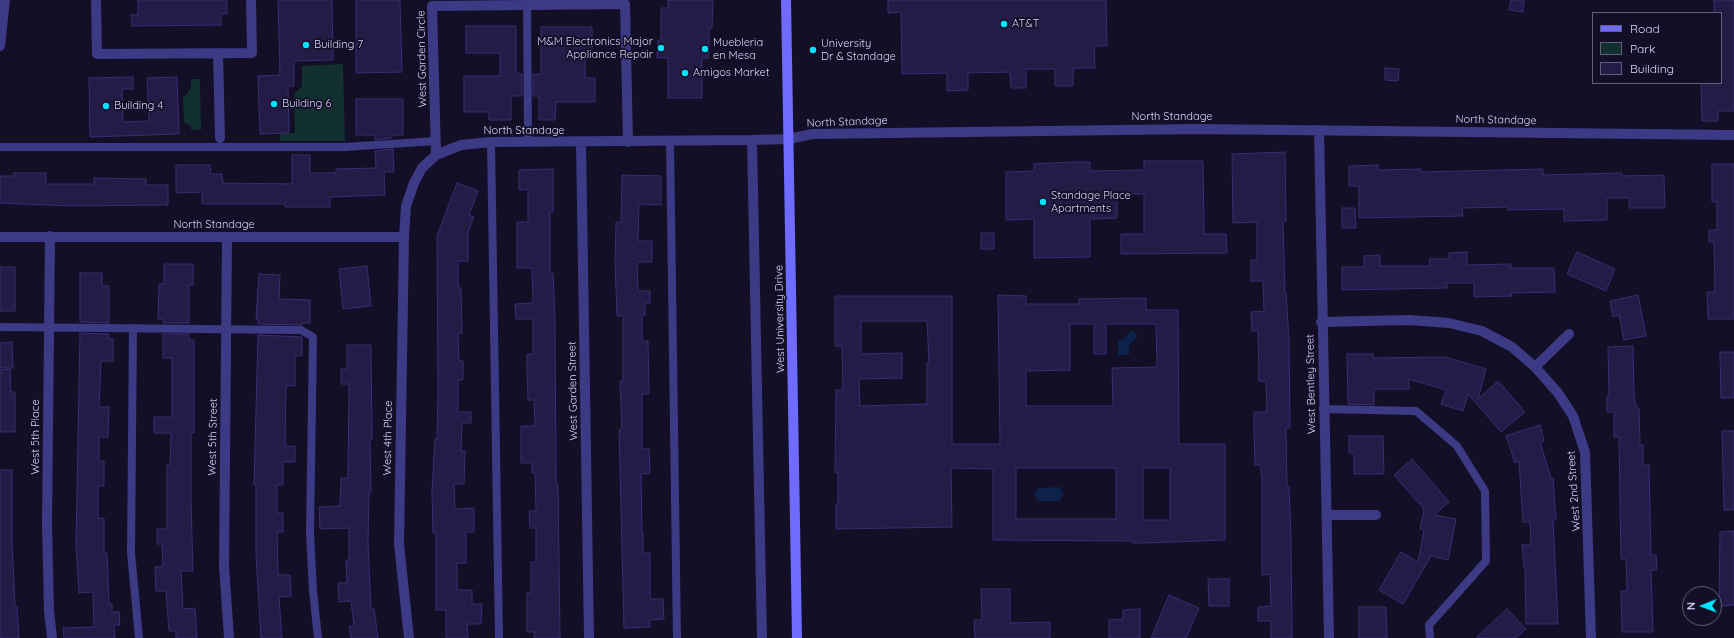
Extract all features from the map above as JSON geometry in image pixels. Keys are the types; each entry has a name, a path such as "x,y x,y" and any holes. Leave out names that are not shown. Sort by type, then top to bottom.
{"main road":[{"name":"West University Drive","path":"786,0 797,638"}],"street":[{"path":"0,46 5,0"},
{"path":"96,0 97,54 252,53 252,0"},
{"name":"West Garden Circle","path":"436,155 432,6 626,2 628,142"},
{"path":"218,53 220,138"},
{"name":"North Standage","path":"0,237 404,237 406,206 414,183 422,168 436,155 461,145 491,142 670,142 789,139 812,134 1198,129 1734,135"},
{"name":"West Bentley Street","path":"1319,130 1321,322 1329,638"},
{"path":"752,140 762,638"},
{"name":"West Garden Street","path":"582,143 589,638"},
{"name":"West 5th Place","path":"50,236 47,524 49,611 52,638"},
{"name":"West 5th Street","path":"227,237 224,566 230,638"},
{"name":"West 4th Place","path":"404,237 399,544 409,638"},
{"name":"West 2nd Street","path":"1321,322 1409,320 1449,323 1482,331 1512,347 1535,367 1558,393 1572,416 1585,452 1591,638"},
{"path":"1535,367 1569,334"},
{"path":"1326,515 1376,515"}],"lane":[{"path":"527,5 528,142"},
{"path":"0,147 346,147 436,141"},
{"path":"491,142 499,638"},
{"path":"670,142 677,638"},
{"path":"0,327 301,330 314,337 310,533 313,591 318,638"},
{"path":"133,328 131,553 139,638"},
{"path":"1323,409 1416,411 1457,446 1485,492 1486,561 1429,625 1430,638"}],"green space":[{"path":"343,64 345,141 280,141 280,133 295,133 294,94 302,86 302,66"},
{"path":"191,79 200,79 201,130 191,130 191,126 184,122 183,99 191,88"}],"water":[{"path":"1132,330 1138,336 1129,345 1129,355 1118,355 1118,340 1122,340"},
{"path":"1060,487 1063,494 1060,501 1037,501 1037,498 1033,495 1038,488"}],"building":[{"path":"138,0 227,0 227,14 221,14 221,25 132,26 131,15 138,15"},
{"path":"278,0 332,0 333,60 294,61 294,86 288,86 289,133 260,134 258,76 280,75"},
{"path":"356,0 400,0 402,72 356,73"},
{"path":"668,0 713,0 712,28 709,28 709,58 702,58 702,98 668,98 668,58 657,58 658,40 661,40 661,8 668,8"},
{"name":"AT&T","path":"888,0 1106,0 1107,46 1094,46 1095,68 1073,68 1073,86 1055,86 1055,69 1026,69 1026,88 1011,88 1010,72 968,73 968,90 947,91 947,73 902,74 901,12 888,13"},
{"path":"1511,0 1524,0 1523,12 1509,10"},
{"path":"1714,0 1734,0 1734,111 1718,111 1718,121 1702,121 1701,84 1722,84 1722,12 1714,12"},
{"path":"466,26 516,26 516,73 522,74 522,96 511,96 511,120 489,120 489,112 464,112 464,76 500,76 500,53 466,53"},
{"path":"541,27 592,27 592,54 585,54 585,78 595,78 595,102 556,102 555,120 539,120 539,96 533,96 533,74 541,74"},
{"path":"1385,68 1399,69 1398,81 1385,80"},
{"path":"133,77 133,89 122,89 123,122 149,121 147,78 177,77 179,134 90,137 89,78"},
{"path":"356,99 403,99 403,135 392,135 392,138 375,140 375,135 356,135"},
{"path":"393,149 394,172 384,172 385,195 330,197 330,207 285,207 285,204 202,204 202,192 176,193 176,165 210,165 211,174 222,174 223,183 292,184 292,155 310,155 310,173 336,173 336,169 376,168 375,151"},
{"path":"1285,152 1286,221 1283,222 1285,292 1289,340 1290,428 1286,428 1287,486 1289,486 1291,536 1292,638 1271,638 1271,621 1258,621 1258,607 1271,606 1270,574 1262,575 1262,478 1260,465 1255,465 1254,412 1267,412 1266,381 1259,381 1258,331 1252,331 1251,312 1264,311 1263,281 1251,281 1251,260 1257,260 1257,222 1233,223 1232,154"},
{"path":"1144,161 1203,161 1204,234 1226,234 1227,253 1121,254 1121,234 1144,234 1144,194 1117,194 1117,218 1090,219 1090,257 1034,258 1034,219 1006,220 1006,172 1034,171 1034,164 1072,162 1090,162 1090,171 1144,170"},
{"path":"1712,164 1734,164 1734,319 1708,319 1707,292 1715,292 1714,242 1709,242 1709,230 1717,230 1717,202 1712,202"},
{"path":"1378,165 1378,170 1421,169 1421,172 1543,169 1543,175 1622,173 1622,176 1664,175 1665,208 1629,208 1629,198 1607,198 1607,220 1564,221 1564,209 1508,210 1508,207 1462,208 1463,216 1359,218 1359,186 1349,186 1349,166"},
{"path":"553,169 553,212 550,212 550,274 553,273 555,318 556,484 558,484 560,638 534,638 535,632 527,632 527,593 531,593 531,562 536,562 536,528 530,528 529,511 536,511 535,473 532,473 532,463 521,463 521,426 535,426 534,400 528,400 527,371 527,354 533,354 533,319 516,319 515,304 533,303 532,268 517,268 517,222 528,222 528,189 519,190 519,170"},
{"path":"14,173 46,173 46,184 94,184 94,178 146,179 146,185 168,185 168,205 69,206 0,203 0,176 14,176"},
{"path":"622,175 661,176 661,205 639,204 638,241 652,241 652,262 637,262 638,291 650,291 650,303 645,303 645,315 642,315 642,341 648,341 649,394 642,394 642,449 649,449 650,473 641,474 643,553 650,553 650,599 663,599 664,619 650,620 650,627 624,628 619,430 622,429 620,381 623,381 623,316 617,316 615,262 616,222 621,222"},
{"path":"457,183 478,191 469,215 474,217 468,232 468,261 458,261 458,288 461,288 462,333 458,333 459,361 463,361 463,380 458,380 458,412 471,412 471,423 462,423 461,451 465,451 464,484 454,484 455,509 474,508 474,532 466,532 466,563 457,563 457,590 472,590 472,604 482,604 481,624 467,624 468,638 446,638 446,610 436,610 436,533 433,533 432,490 435,439 437,439 438,391 437,236"},
{"path":"1342,208 1355,208 1356,228 1342,228"},
{"path":"981,233 994,233 994,249 981,249"},
{"path":"1467,252 1467,265 1511,264 1511,268 1554,268 1555,292 1511,293 1512,296 1474,297 1474,283 1447,283 1447,288 1342,290 1342,267 1364,267 1364,256 1380,255 1380,266 1430,266 1429,259 1449,259 1449,253"},
{"path":"1577,252 1615,269 1606,291 1567,274"},
{"path":"164,264 193,264 193,285 189,285 189,323 163,323 163,319 158,319 159,284 164,284"},
{"path":"367,266 371,306 343,309 339,269"},
{"path":"0,267 15,267 15,311 0,311"},
{"path":"80,273 102,273 102,286 109,286 109,323 80,322"},
{"path":"259,274 280,275 279,299 310,300 310,323 302,323 302,325 258,324 258,320 256,319"},
{"path":"998,295 1026,296 1026,304 1079,304 1079,299 1146,298 1146,310 1178,310 1179,444 1225,444 1225,540 1133,543 1133,541 993,540 993,469 951,468 952,527 836,529 838,473 835,473 836,390 843,390 842,346 835,346 835,296 952,296 952,444 1000,444","holes":["861,321 927,321 929,363 927,363 927,404 860,406 859,379 902,378 902,353 861,354","1070,324 1094,324 1094,354 1106,354 1106,324 1156,324 1157,367 1112,368 1113,406 1026,406 1026,371 1070,370","1016,468 1116,468 1116,519 1016,519","1143,468 1170,468 1170,520 1143,520"]},
{"path":"1638,295 1646,336 1624,340 1619,315 1613,317 1610,301"},
{"path":"80,333 109,334 109,339 113,339 113,361 101,361 99,407 109,407 108,437 99,437 99,461 104,461 104,486 98,486 98,519 104,518 104,553 107,553 109,604 112,604 112,612 119,612 120,625 114,625 115,638 64,638 63,628 94,627 93,592 79,593 76,545"},
{"path":"163,334 189,334 189,340 194,340 194,433 191,433 193,571 181,571 183,609 195,608 197,638 176,638 176,631 169,631 166,591 156,591 155,567 163,566 162,544 157,544 157,529 167,529 167,465 170,465 171,433 154,433 154,417 172,417 172,358 163,358"},
{"path":"258,335 302,337 302,356 295,356 295,386 286,386 285,446 295,446 295,462 283,462 283,485 277,485 277,513 283,513 283,532 277,532 278,575 290,575 291,596 279,597 282,638 261,638 256,555 256,485 254,485"},
{"path":"12,342 13,368 0,368 0,343"},
{"path":"347,345 371,345 372,439 370,439 371,492 369,492 368,544 371,609 374,609 378,638 351,638 349,626 354,626 351,601 339,602 338,583 347,583 346,560 349,560 349,528 320,529 319,507 340,506 341,478 348,478 349,384 341,384 341,369 347,369"},
{"path":"1633,346 1634,395 1636,408 1639,408 1640,445 1643,445 1643,465 1649,465 1651,555 1656,555 1657,570 1651,570 1653,632 1622,632 1621,591 1627,591 1626,559 1621,559 1619,437 1614,437 1614,412 1607,412 1607,396 1609,396 1608,347"},
{"path":"1720,352 1734,352 1734,398 1721,398"},
{"path":"1347,354 1373,354 1373,358 1445,357 1486,369 1478,399 1498,381 1525,412 1501,432 1468,394 1463,411 1441,404 1446,390 1409,379 1409,389 1374,389 1374,405 1348,404"},
{"path":"10,369 11,392 15,392 15,432 0,432 0,370"},
{"path":"1540,425 1544,441 1540,442 1551,478 1553,478 1556,520 1553,520 1558,624 1526,624 1525,568 1522,545 1531,545 1530,522 1523,522 1519,461 1515,463 1506,436"},
{"path":"1722,431 1734,431 1734,510 1724,510"},
{"path":"1349,436 1383,436 1384,474 1354,474 1354,453 1349,453"},
{"path":"1412,459 1449,502 1434,515 1456,519 1448,560 1431,556 1403,604 1379,590 1401,552 1418,562 1424,530 1420,529 1424,509 1394,475"},
{"path":"0,470 12,470 12,542 15,606 17,606 19,638 0,638"},
{"path":"1734,531 1734,605 1722,606 1722,586 1719,586 1720,532"},
{"path":"1208,579 1229,579 1229,606 1209,606"},
{"path":"981,589 1010,589 1010,623 1050,622 1050,638 975,638 974,620 982,620"},
{"path":"1169,595 1199,608 1186,638 1151,638"},
{"path":"1359,607 1386,607 1387,638 1359,638"},
{"path":"1140,609 1140,638 1109,638 1109,620 1123,619 1123,610"},
{"path":"1507,609 1526,629 1516,638 1476,638"}],"place":[{"name":"AT&T","path":"1004,24"},
{"name":"Building 7","path":"306,45"},
{"name":"M&M Electronics Major Appliance Repair","path":"661,48"},
{"name":"Muebleria en Mesa","path":"705,49"},
{"name":"University Dr & Standage","path":"813,50"},
{"name":"Amigos Market","path":"685,73"},
{"name":"Building 6","path":"274,104"},
{"name":"Building 4","path":"106,106"},
{"name":"Standage Place Apartments","path":"1043,202"}]}
